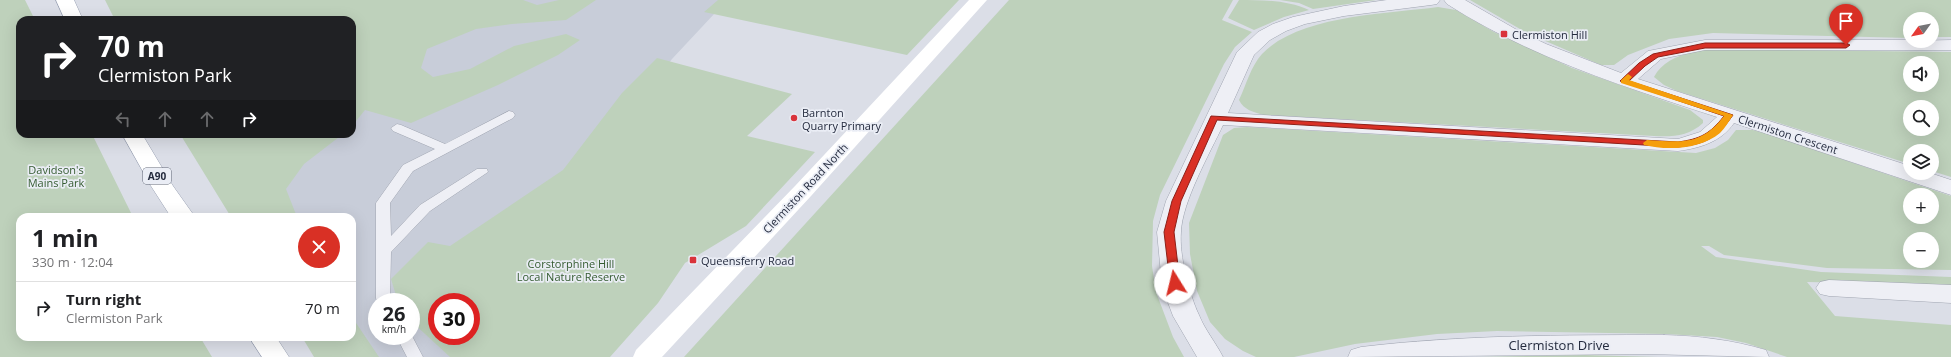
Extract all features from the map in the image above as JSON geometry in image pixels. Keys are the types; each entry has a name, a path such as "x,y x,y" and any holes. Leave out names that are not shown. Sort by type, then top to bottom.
{"street":[{"path":"65,0 72,16"},
{"name":"Clermiston Road North","path":"646,357 978,0"},
{"path":"1210,357 1186,316 1177,292 1173,274 1169,232 1177,201 1214,118 1246,52 1265,35 1290,24 1323,15 1431,0"},
{"name":"Clermiston Crescent","path":"1453,0 1510,34 1569,61 1624,81 1951,188"},
{"path":"1624,81 1642,64 1655,55 1705,46 1951,45"},
{"path":"1214,118 1678,145 1694,143 1707,137 1717,130 1729,115"},
{"name":"A90","path":"134,138 181,213"},
{"path":"1829,288 1951,294"},
{"path":"265,341 276,357"},
{"name":"Clermiston Drive","path":"1361,357 1409,350 1501,344 1674,345 1718,348 1756,357"}],"lane":[{"path":"383,293 383,203 408,168 509,115"},
{"path":"397,128 446,149"},
{"path":"384,251 425,208 482,172"},
{"path":"409,345 415,357"}],"shaded area":[{"path":"484,0 735,0 715,13 672,59 590,163 507,357 341,357 350,341 356,341 356,213 239,213 258,138 356,138 356,77"}],"green space":[{"name":"Davidson's Mains Park","path":"0,0 25,0 33,16 16,16 16,138 94,138 131,213 16,213 16,341 202,341 212,357 0,357"},
{"path":"105,0 523,0 537,5 559,0 596,0 566,20 512,24 476,29 427,49 421,68 433,77 470,69 514,46 566,34 580,40 558,55 498,85 411,123 365,110 356,121 356,16 113,16"},
{"path":"718,0 959,0 907,55 704,12"},
{"path":"1009,0 1233,0 1222,20 1252,32 1235,47 1224,64 1160,195 1153,221 1152,266 1156,292 1173,337 1184,357 684,357"},
{"path":"1239,0 1283,2 1309,10 1284,17 1254,30 1228,18"},
{"path":"1280,0 1376,0 1313,9 1299,3"},
{"path":"1470,0 1951,0 1951,37 1939,37 1939,12 1903,12 1903,38 1713,33 1669,39 1628,55 1614,65 1601,65 1527,33"},
{"path":"1438,7 1456,10 1494,32 1572,68 1690,110 1703,120 1703,123 1692,131 1680,135 1654,136 1264,115 1246,108 1239,100 1252,70 1262,54 1278,41 1298,31 1345,18"},
{"path":"1739,48 1951,52 1951,177 1939,173 1939,144 1903,144 1903,162 1677,91 1664,85 1654,77 1661,68 1670,61 1692,52"},
{"name":"Corstorphine Hill Local Nature Reserve","path":"657,58 792,94 747,136 815,152 746,226 685,263 658,303 610,357 450,357 437,345 480,345 480,293 428,293 428,337 420,329 420,293 395,293 391,279 428,242 450,246 563,170 622,93"},
{"path":"1247,127 1696,153 1715,148 1728,140 1736,130 1753,130 1768,134 1927,188 1903,188 1903,224 1939,224 1939,192 1951,196 1951,270 1827,268 1724,255 1709,246 1701,246 1716,257 1821,272 1951,277 1951,285 1807,282 1835,316 1951,325 1951,357 1787,357 1746,343 1717,337 1666,334 1497,331 1437,334 1355,344 1294,357 1256,357 1243,351 1225,339 1210,322 1197,291 1190,254 1189,223 1223,135 1234,128"},
{"path":"182,138 338,138 304,164 286,189 295,213 229,213"},
{"path":"356,323 368,341 368,345 371,345 379,357 314,357 304,341 356,341"},
{"path":"1585,355 1658,357 1475,357"}],"slow traffic":[{"path":"1628,77 1624,81 1729,115 1717,130 1694,143 1678,145 1647,143"}],"place":[{"name":"Clermiston Hill","path":"1504,34"},
{"name":"Barnton Quarry Primary","path":"794,118"},
{"name":"Queensferry Road","path":"693,260"}],"route":[{"path":"1175,283 1169,232 1177,201 1214,118 1678,145 1694,143 1707,137 1717,130 1729,115 1624,81 1642,64 1655,55 1685,48 1705,46 1846,45"}]}
